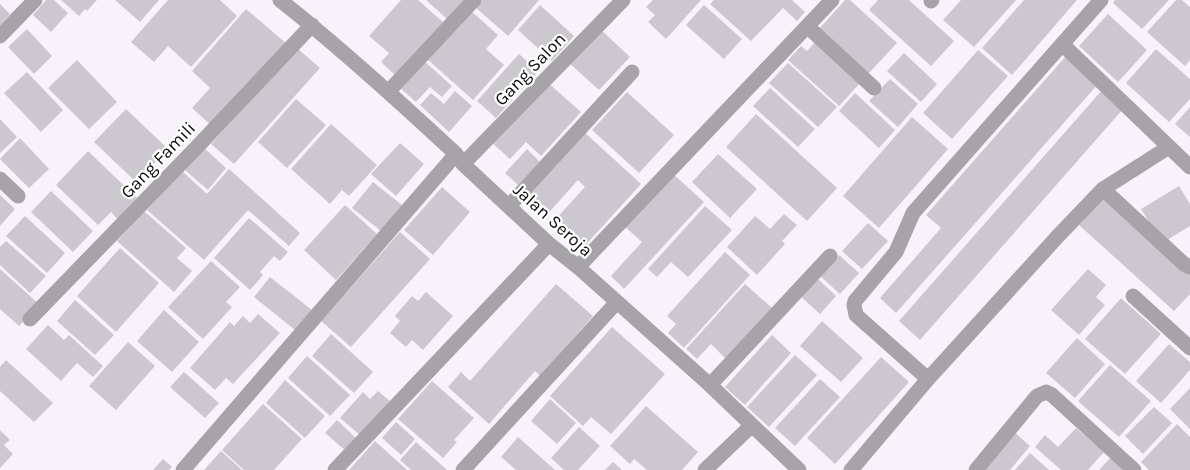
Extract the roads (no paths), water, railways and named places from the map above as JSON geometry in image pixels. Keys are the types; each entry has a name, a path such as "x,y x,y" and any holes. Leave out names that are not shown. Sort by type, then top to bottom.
{"street":[{"path":"0,36 35,0"},
{"name":"Jalan Seroja","path":"280,0 312,25 388,92 549,244 578,267 710,386 799,470"},
{"path":"388,92 474,0"},
{"name":"Gang Salon","path":"183,470 460,159 623,0"},
{"path":"578,267 832,0"},
{"path":"928,379 856,315 855,301 896,252 913,213 1101,0"},
{"name":"Gang Famili","path":"30,319 312,25"},
{"path":"807,26 874,88"},
{"path":"1062,44 1190,168"},
{"path":"509,206 632,72"},
{"path":"851,470 928,379 1103,189 1169,147"},
{"path":"0,179 18,196"},
{"path":"1103,189 1184,264 1190,267"},
{"path":"335,470 549,244"},
{"path":"710,386 830,256"},
{"path":"1133,296 1190,348"},
{"path":"463,470 617,302"},
{"path":"976,470 1037,396 1046,392 1052,395 1134,470"},
{"path":"705,470 752,426"}]}
